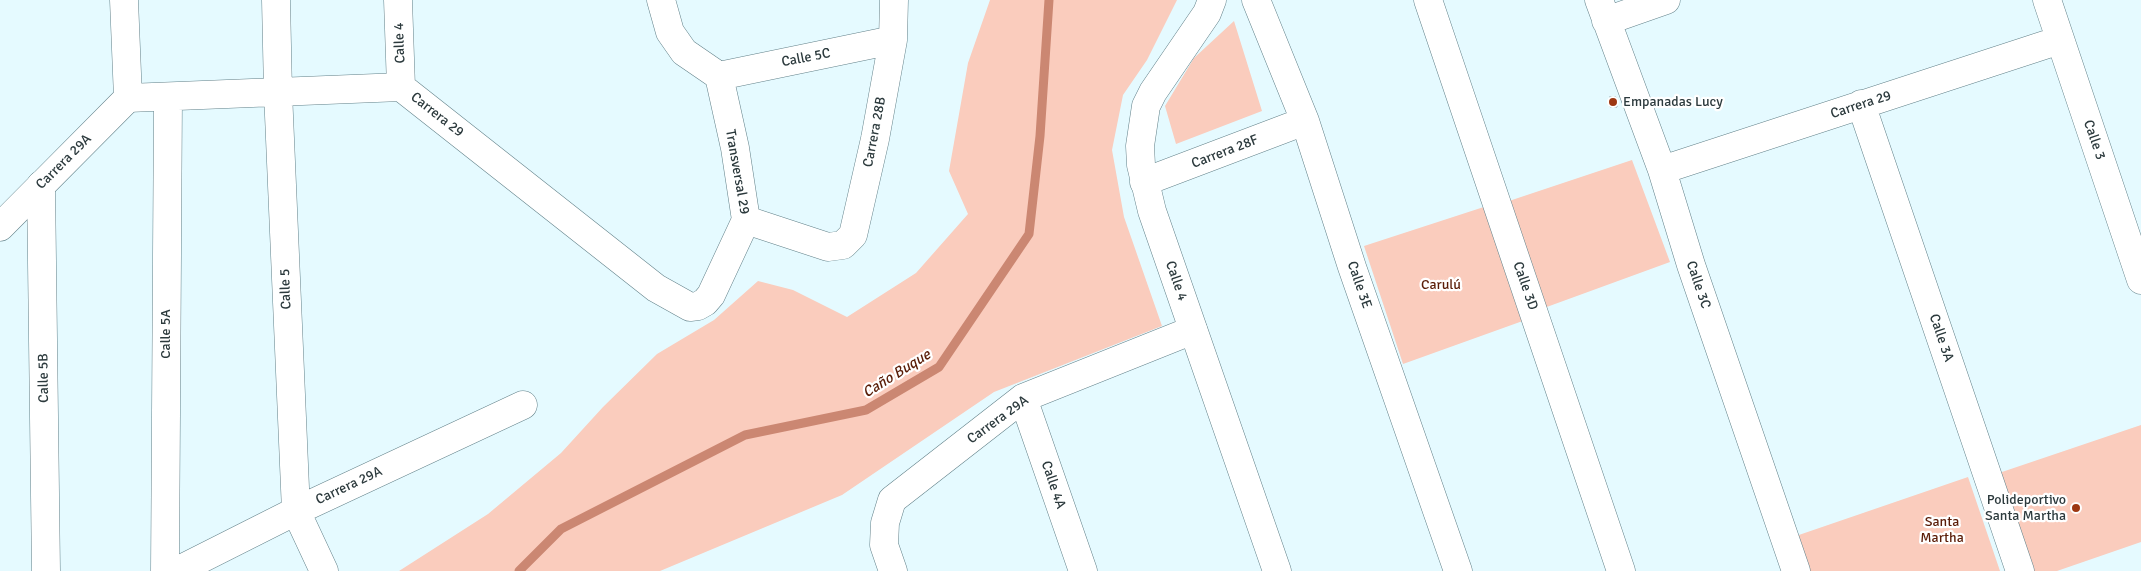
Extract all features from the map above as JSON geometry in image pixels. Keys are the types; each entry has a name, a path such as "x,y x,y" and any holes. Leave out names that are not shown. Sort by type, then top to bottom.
{"street":[{"path":"124,0 128,98"},
{"name":"Calle 5","path":"276,0 278,92 296,511 324,571"},
{"name":"Calle 4","path":"398,0 401,87"},
{"path":"661,0 670,32 684,52 719,76"},
{"name":"Carrera 28B","path":"746,220 828,247 843,245 853,235 875,139 893,40 894,0"},
{"name":"Calle 4","path":"1212,0 1207,13 1153,92 1146,106 1140,146 1144,182 1193,330 1277,571"},
{"name":"Calle 3E","path":"1256,0 1305,121 1352,267 1458,571"},
{"name":"Calle 3D","path":"1428,0 1621,571"},
{"path":"1603,10 1666,0"},
{"name":"Calle 3","path":"2047,0 2141,280"},
{"name":"Calle 3C","path":"1603,10 1662,170 1691,265 1796,571"},
{"name":"Calle 5C","path":"719,76 893,40"},
{"name":"Carrera 29","path":"1662,170 2060,40"},
{"name":"Transversal 29","path":"690,307 706,302 711,295 746,220 735,148 719,76"},
{"name":"Carrera 29","path":"128,98 401,87 656,288 690,307"},
{"name":"Calle 5A","path":"165,571 168,96"},
{"name":"Carrera 29A","path":"0,227 128,98"},
{"name":"Calle 3A","path":"1861,104 2020,571"},
{"name":"Carrera 28F","path":"1144,182 1305,121"},
{"name":"Calle 5B","path":"41,185 46,571"},
{"name":"Carrera 29A","path":"893,571 884,545 885,522 892,500 1024,398 1193,330"},
{"name":"Calle 4A","path":"1024,398 1083,571"},
{"name":"Carrera 29A","path":"177,571 296,511 523,405"}],"green space":[{"path":"990,0 1177,0 1147,60 1123,95 1112,150 1124,217 1162,326 994,392 842,495 660,571 399,571 488,514 561,453 603,407 657,354 714,320 758,281 793,290 847,317 916,273 968,214 949,171 968,63"},
{"path":"1234,21 1262,111 1176,144 1165,106 1194,58"},
{"path":"1632,160 1670,262 1544,308 1509,201"},
{"name":"Carulú","path":"1493,204 1531,318 1403,364 1364,246"},
{"name":"Polideportivo Santa Martha","path":"2141,425 2141,542 2057,571 2032,571 1999,473"},
{"name":"Santa Martha","path":"1968,477 2000,571 1805,571 1793,537"}],"building":[{"name":"Empanadas Lucy","path":"1610,97 1616,97 1617,107 1610,107"}],"waterway":[{"name":"Caño Buque","path":"519,571 561,529 745,435 866,410 939,367 1029,234 1040,136 1049,0"}],"place":[{"name":"Empanadas Lucy","path":"1613,102"},
{"name":"Polideportivo Santa Martha","path":"2076,508"}]}
